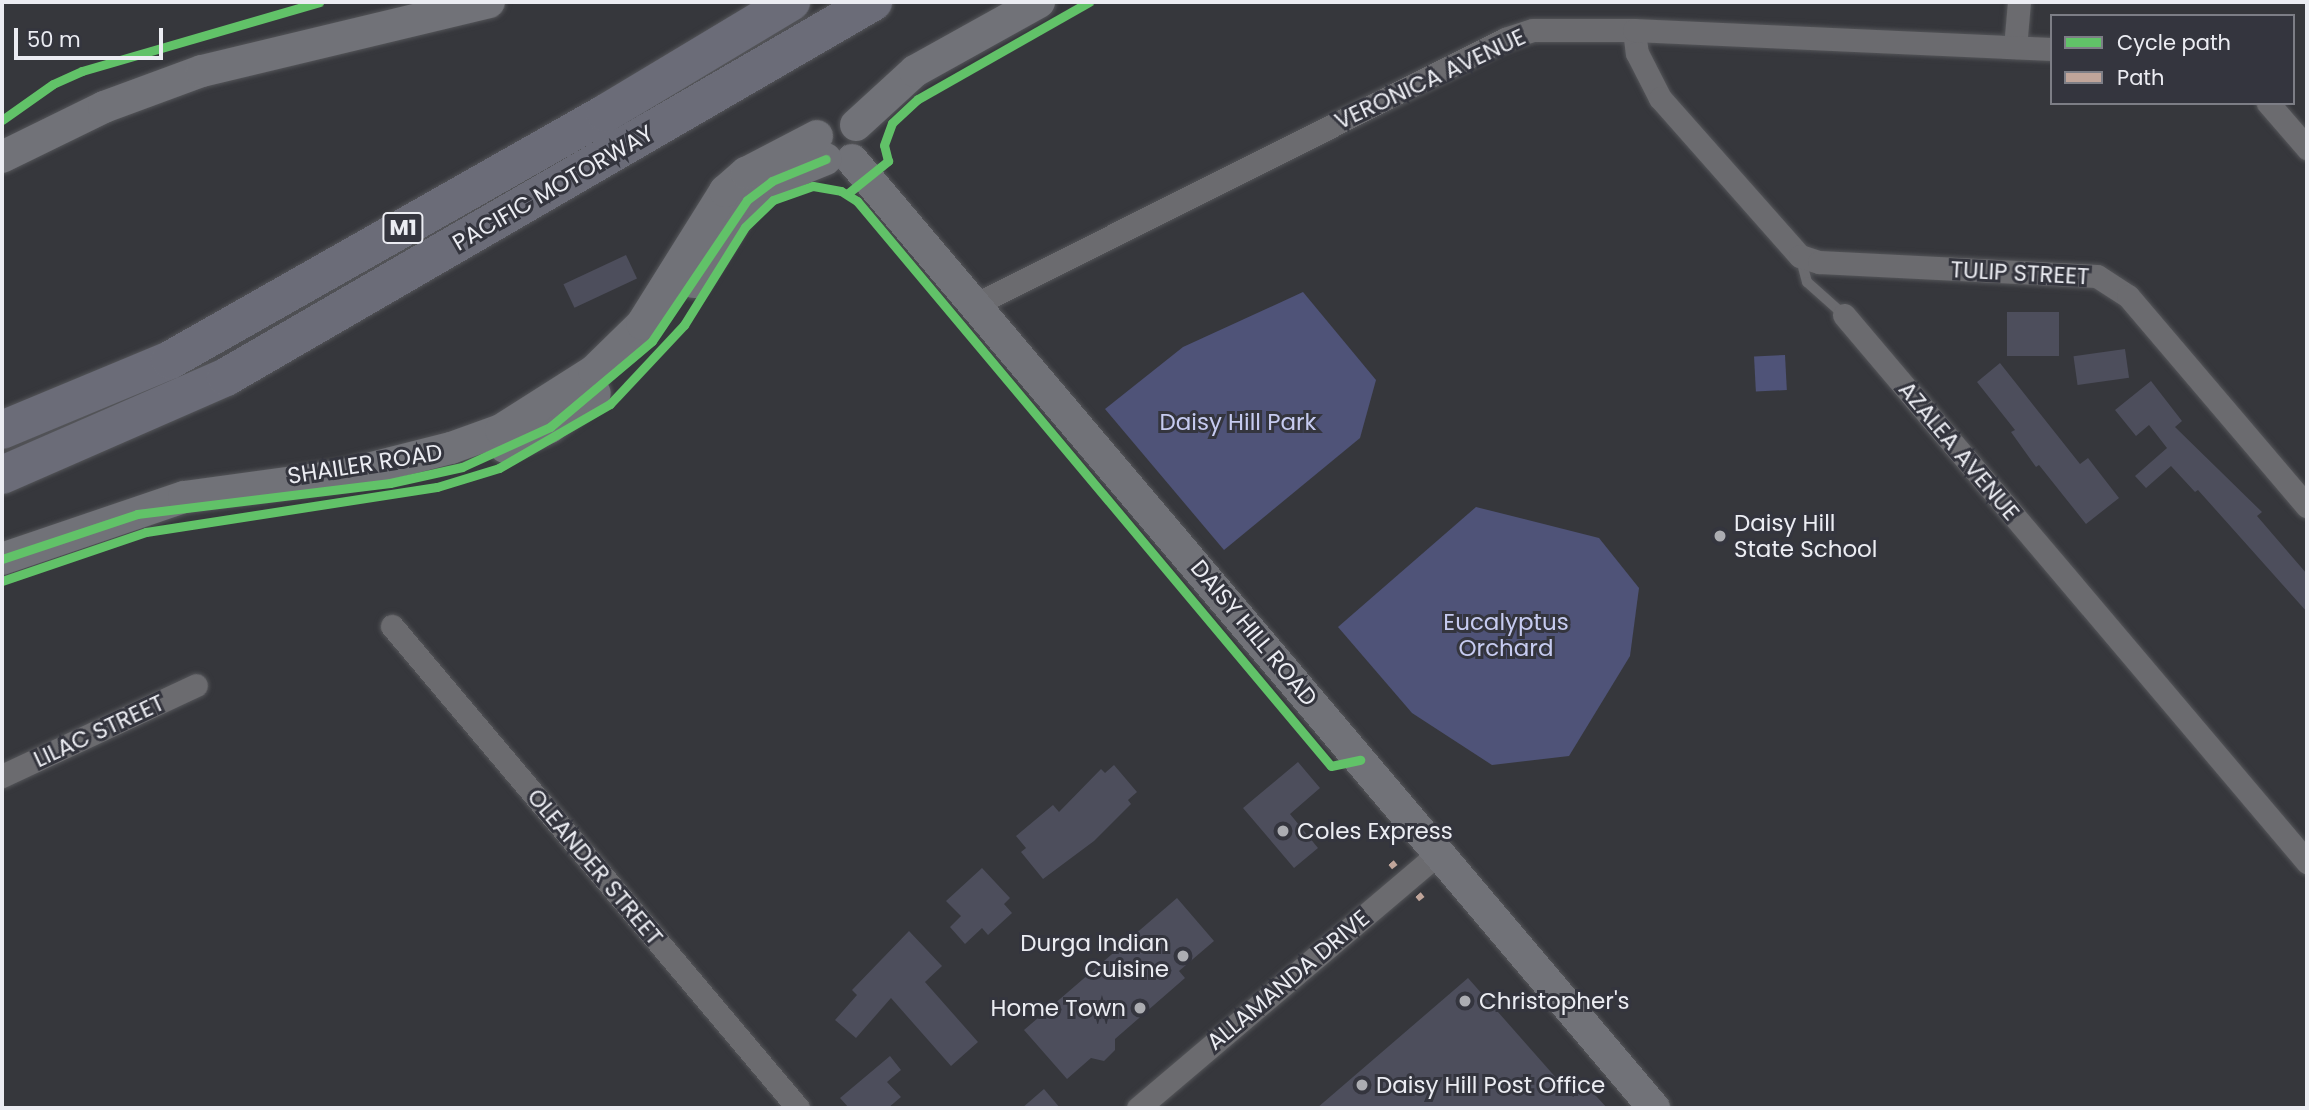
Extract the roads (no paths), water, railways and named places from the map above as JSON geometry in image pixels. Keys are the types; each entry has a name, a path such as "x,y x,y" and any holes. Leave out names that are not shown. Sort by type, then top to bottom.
{"highway":[{"name":"PACIFIC MOTORWAY","path":"2,430 170,360 606,113 791,2"},
{"name":"PACIFIC MOTORWAY","path":"2,475 226,377 873,2"}],"street":[{"path":"2,157 104,107 202,71 489,2"},
{"path":"832,152 863,144 856,125 915,71 1039,2"},
{"path":"2015,47 2019,2"},
{"name":"VERONICA AVENUE","path":"975,304 1505,40 1533,30 1634,30 2050,49"},
{"name":"AZALEA AVENUE","path":"1634,30 1637,53 1660,98 1800,256"},
{"path":"2270,105 2307,148"},
{"name":"DAISY HILL ROAD","path":"832,152 975,304 1654,1108"},
{"name":"SHAILER ROAD","path":"2,559 137,514 390,483 462,467 550,427 652,341 747,200 772,181 832,152"},
{"name":"TULIP STREET","path":"1800,256 1819,262 2097,276 2128,296 2307,506"},
{"name":"AZALEA AVENUE","path":"1844,315 2307,862"},
{"name":"OLEANDER STREET","path":"392,626 798,1108"},
{"name":"LILAC STREET","path":"2,776 196,685"},
{"name":"ALLAMANDA DRIVE","path":"1138,1108 1439,853"}],"lane":[{"name":"AZALEA AVENUE","path":"1800,256 1807,282 1844,315"}],"place":[{"name":"Daisy Hill State School","path":"1720,536"},
{"name":"Coles Express","path":"1283,831"},
{"name":"Durga Indian Cuisine","path":"1183,956"},
{"name":"Christopher's","path":"1465,1001"},
{"name":"Home Town","path":"1140,1008"},
{"name":"Daisy Hill Post Office","path":"1362,1085"}],"park label":[{"name":"Daisy Hill Park","path":"1238,422"},
{"name":"Eucalyptus Orchard","path":"1506,635"}]}
